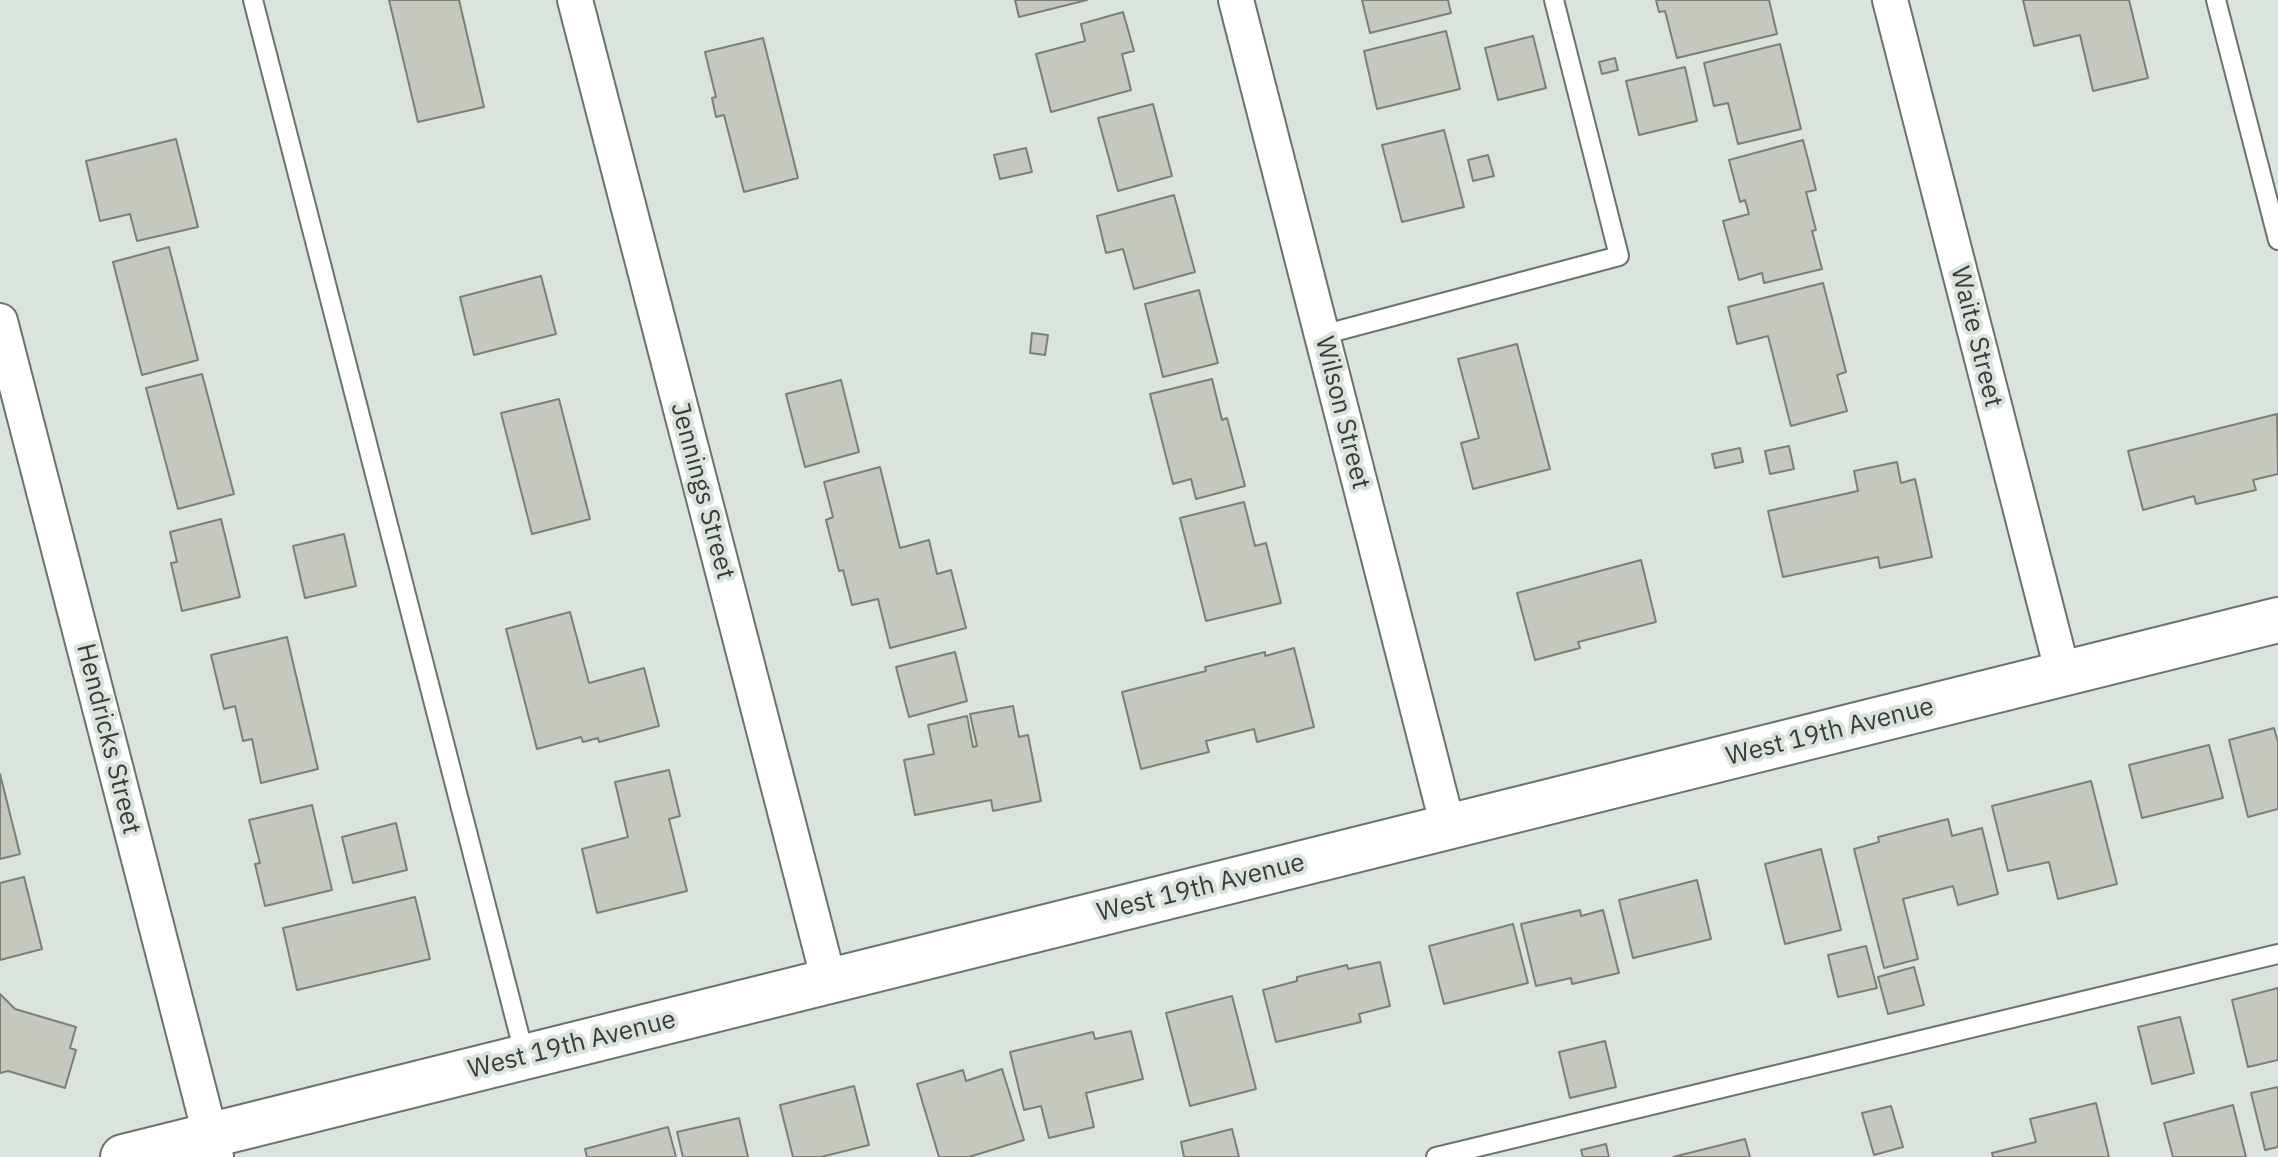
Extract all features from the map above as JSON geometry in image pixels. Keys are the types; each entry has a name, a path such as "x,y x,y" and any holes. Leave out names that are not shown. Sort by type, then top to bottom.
{"street":[{"name":"Jennings Street","path":"575,0 829,981"},
{"name":"Wilson Street","path":"1236,0 1448,827"},
{"name":"Waite Street","path":"1890,0 2063,674"},
{"name":"Hendricks Street","path":"0,321 213,1146"},
{"name":"West 19th Avenue","path":"123,1157 213,1146 525,1057 2278,620"}],"lane":[{"path":"253,0 525,1057"},
{"path":"1322,335 1619,256 1554,0"},
{"path":"2216,0 2278,240"},
{"path":"1436,1157 2278,954"}],"building":[{"path":"389,0 459,0 484,107 418,122"},
{"path":"1015,0 1087,0 1019,17"},
{"path":"1362,0 1448,0 1451,13 1370,33"},
{"path":"1656,0 1769,0 1777,34 1677,58 1665,11 1659,12"},
{"path":"2023,0 2129,0 2148,78 2093,91 2080,35 2034,46"},
{"path":"1123,12 1134,51 1122,54 1131,90 1051,112 1036,54 1085,41 1081,24"},
{"path":"1446,31 1460,89 1377,109 1364,51"},
{"path":"1533,36 1546,88 1498,100 1485,48"},
{"path":"763,38 798,178 744,192 724,115 716,117 712,98 716,97 705,52"},
{"path":"1780,44 1801,129 1738,144 1728,103 1714,106 1704,63"},
{"path":"1615,58 1618,70 1602,74 1599,62"},
{"path":"1685,67 1697,121 1639,135 1626,81"},
{"path":"1153,104 1172,176 1118,191 1098,118"},
{"path":"1444,130 1464,207 1402,222 1382,145"},
{"path":"176,139 198,227 137,241 130,214 100,221 86,161"},
{"path":"1803,140 1816,190 1806,192 1822,269 1764,283 1762,273 1739,280 1723,221 1749,214 1745,200 1740,202 1729,160"},
{"path":"1026,148 1032,172 1000,179 994,155"},
{"path":"1488,155 1494,176 1473,181 1468,160"},
{"path":"1174,195 1195,272 1134,289 1123,249 1106,253 1097,216"},
{"path":"169,247 198,360 142,375 113,262"},
{"path":"541,276 556,334 474,355 460,297"},
{"path":"1823,283 1846,372 1837,375 1847,411 1791,426 1768,336 1737,344 1728,307"},
{"path":"1199,290 1218,363 1163,377 1145,304"},
{"path":"1032,333 1048,335 1045,355 1030,353"},
{"path":"1517,344 1550,469 1473,489 1461,443 1479,438 1458,359"},
{"path":"202,374 234,494 178,509 146,388"},
{"path":"1212,379 1222,420 1227,418 1245,486 1196,499 1191,479 1173,484 1150,394"},
{"path":"841,380 859,452 805,467 786,394"},
{"path":"559,399 590,519 532,534 501,413"},
{"path":"2277,414 2278,474 2253,480 2256,490 2196,504 2194,496 2143,510 2128,451"},
{"path":"1789,446 1794,469 1770,474 1765,451"},
{"path":"1740,448 1743,462 1715,468 1712,454"},
{"path":"1897,462 1901,483 1915,479 1932,557 1880,568 1878,557 1783,577 1768,511 1858,491 1854,471"},
{"path":"880,467 900,548 929,540 937,574 951,570 966,628 890,648 878,599 852,605 843,570 839,571 826,520 833,517 824,482"},
{"path":"1244,502 1255,546 1266,543 1281,603 1206,621 1180,518"},
{"path":"221,519 240,597 182,611 171,563 177,562 170,532"},
{"path":"344,534 356,586 305,598 293,546"},
{"path":"1641,560 1656,622 1578,642 1580,648 1535,660 1517,593"},
{"path":"570,612 589,683 644,668 659,726 599,742 598,738 583,742 581,737 537,749 506,629"},
{"path":"287,637 318,769 261,783 252,739 243,741 235,706 224,709 211,655"},
{"path":"1294,648 1314,727 1257,742 1254,729 1206,741 1209,752 1141,769 1122,692 1206,671 1205,667"},
{"path":"955,652 967,701 909,717 896,667"},
{"path":"1013,706 1019,737 1028,735 1041,801 993,811 991,800 915,815 904,760 934,754 928,725 967,716 973,747 977,746 970,714"},
{"path":"2274,728 2278,742 2278,809 2248,817 2229,740"},
{"path":"2209,745 2223,798 2142,818 2129,765"},
{"path":"669,770 680,816 669,819 687,891 597,913 582,849 628,837 615,782"},
{"path":"0,774 20,854 0,859"},
{"path":"2091,781 2117,884 2058,899 2049,862 2008,871 1992,806"},
{"path":"312,805 332,890 265,906 255,864 260,863 249,820"},
{"path":"1948,819 1952,836 1982,828 1998,894 1958,905 1953,886 1903,899 1918,959 1884,968 1854,849 1879,842 1878,837"},
{"path":"396,823 407,870 353,883 342,837"},
{"path":"1821,849 1841,930 1785,944 1765,864"},
{"path":"24,877 42,949 0,960 0,883"},
{"path":"1697,880 1711,939 1633,958 1619,900"},
{"path":"415,897 430,959 297,990 283,928"},
{"path":"1580,910 1581,916 1603,910 1619,973 1572,984 1571,978 1536,986 1521,924"},
{"path":"1513,924 1528,983 1444,1004 1429,946"},
{"path":"1866,946 1877,988 1838,997 1828,955"},
{"path":"1380,962 1390,1006 1359,1014 1361,1022 1276,1042 1263,990 1297,981 1297,977 1347,965 1348,969"},
{"path":"1914,967 1924,1005 1888,1014 1878,977"},
{"path":"2278,988 2278,1060 2248,1067 2232,1000"},
{"path":"0,994 15,1009 76,1027 70,1048 76,1050 65,1088 8,1071 0,1073"},
{"path":"1232,996 1256,1089 1190,1106 1166,1013"},
{"path":"2180,1017 2194,1073 2152,1084 2138,1027"},
{"path":"1131,1031 1143,1079 1086,1093 1094,1127 1049,1138 1041,1106 1024,1110 1010,1052 1093,1032 1095,1039"},
{"path":"1605,1041 1616,1087 1570,1098 1559,1052"},
{"path":"1002,1069 1024,1140 969,1157 939,1157 917,1084 963,1070 966,1081"},
{"path":"854,1086 869,1145 821,1157 793,1157 780,1105"},
{"path":"2278,1087 2278,1147 2265,1150 2251,1093"},
{"path":"2096,1103 2109,1157 1993,1157 1992,1153 2036,1142 2030,1119"},
{"path":"2233,1105 2246,1157 2173,1157 2164,1123"},
{"path":"1891,1106 1903,1147 1874,1155 1862,1113"},
{"path":"739,1118 748,1157 683,1157 677,1132"},
{"path":"668,1127 676,1157 587,1157 585,1149"},
{"path":"1232,1129 1239,1157 1184,1157 1181,1142"},
{"path":"1745,1139 1750,1157 1673,1157"},
{"path":"1606,1144 1609,1157 1583,1157 1581,1150"}]}
